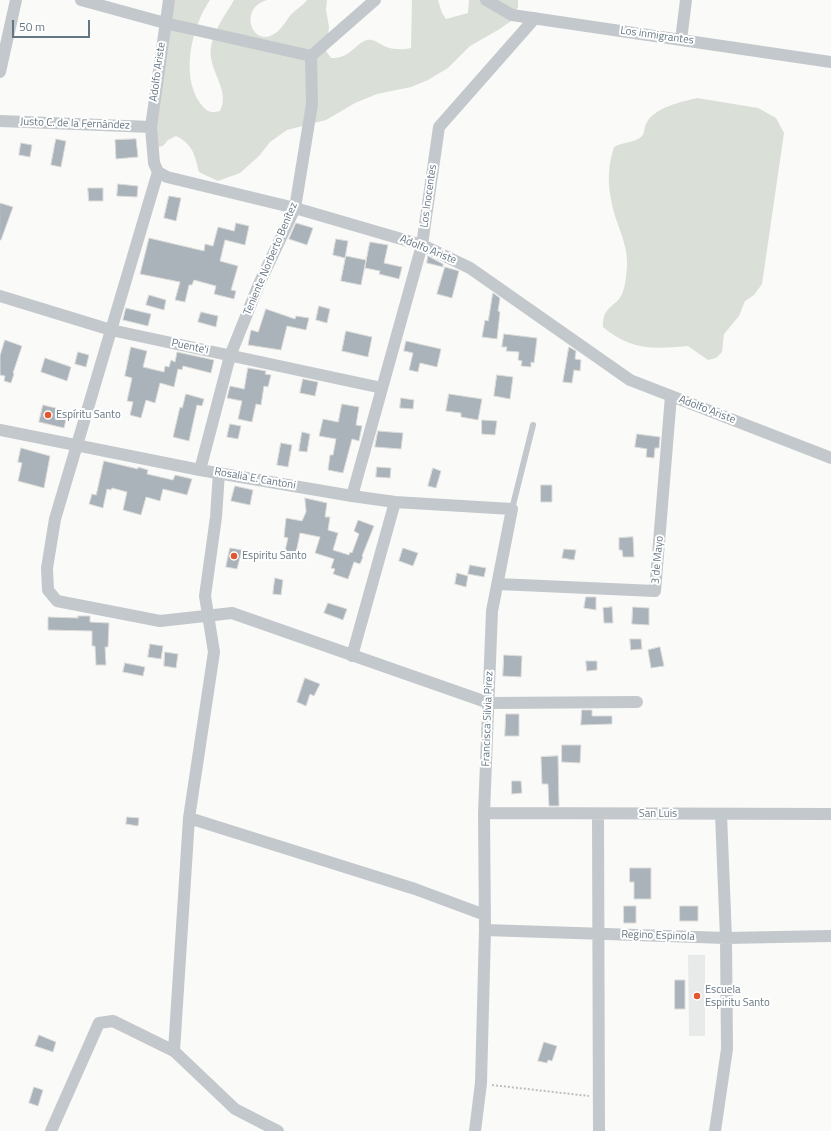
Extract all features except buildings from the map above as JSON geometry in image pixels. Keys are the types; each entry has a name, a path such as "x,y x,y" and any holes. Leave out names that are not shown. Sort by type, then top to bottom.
{"street":[{"path":"0,72 16,0"},
{"path":"81,0 165,23 311,56 375,0"},
{"name":"Adolfo Ariste","path":"169,0 151,127 154,163 158,172 167,177 295,208 422,245 470,268 630,380 831,458"},
{"name":"Los inmigrantes","path":"486,0 512,15 831,62"},
{"path":"681,40 686,0"},
{"name":"Los Inocentes","path":"352,496 422,245 439,127 534,18"},
{"name":"Teniente Norberto Benítez","path":"200,470 230,356 259,284 295,208 312,104 311,56"},
{"name":"Justo C. de la Fernández","path":"0,121 151,127"},
{"path":"158,172 55,519 47,568 48,590 57,601 160,622 232,613 489,703 637,702"},
{"name":"Puente'i","path":"0,296 111,330 382,388"},
{"name":"3 de Mayo","path":"498,584 655,590 671,396"},
{"name":"Rosalia E. Cantoni","path":"0,430 200,470 220,472 352,496 395,502 512,509"},
{"path":"174,1051 189,818 214,652 205,596 216,517 220,472"},
{"path":"352,656 395,502"},
{"name":"Francisca Silvia Pirez","path":"475,1131 481,1083 485,930 484,813 492,611 512,509"},
{"name":"San Luis","path":"484,813 831,814"},
{"path":"598,814 599,1131"},
{"path":"715,1131 727,1049 726,938 721,814"},
{"path":"189,818 415,889 485,915"},
{"name":"Regino Espinola","path":"485,930 726,938 831,936"},
{"path":"51,1131 99,1023 113,1021 174,1051 235,1108 278,1131"}],"lane":[{"path":"512,509 533,426"}],"path":[{"path":"481,1083 598,1097"}],"shaded area":[{"path":"168,0 210,0 198,23 191,51 190,65 194,92 204,108 208,111 214,112 220,111 223,103 223,95 212,64 212,41 217,29 234,0 267,0 258,4 253,10 251,17 253,30 263,37 276,33 291,15 307,0 327,0 326,10 329,27 326,51 331,58 344,56 362,42 367,40 374,40 394,49 411,48 412,0 438,0 442,13 446,19 468,13 469,0 518,0 518,7 511,21 470,46 448,68 428,80 411,87 377,94 355,103 326,120 287,130 270,142 259,156 240,173 218,181 199,172 190,147 182,139 176,136 168,140 163,146 158,147 145,129"},
{"path":"697,98 758,108 776,118 784,133 762,284 754,295 745,301 739,316 724,334 722,352 716,358 708,360 688,346 664,348 644,347 624,341 603,327 605,314 618,301 623,291 627,267 625,247 615,216 609,190 609,173 611,156 614,147 632,141 643,135 645,125 656,112 669,106"},
{"name":"Escuela Espiritu Santo","path":"688,955 705,955 705,1036 689,1036"}],"place":[{"name":"Espíritu Santo","path":"48,415"},
{"name":"Espiritu Santo","path":"234,556"},
{"name":"Escuela Espiritu Santo","path":"697,996"}]}
